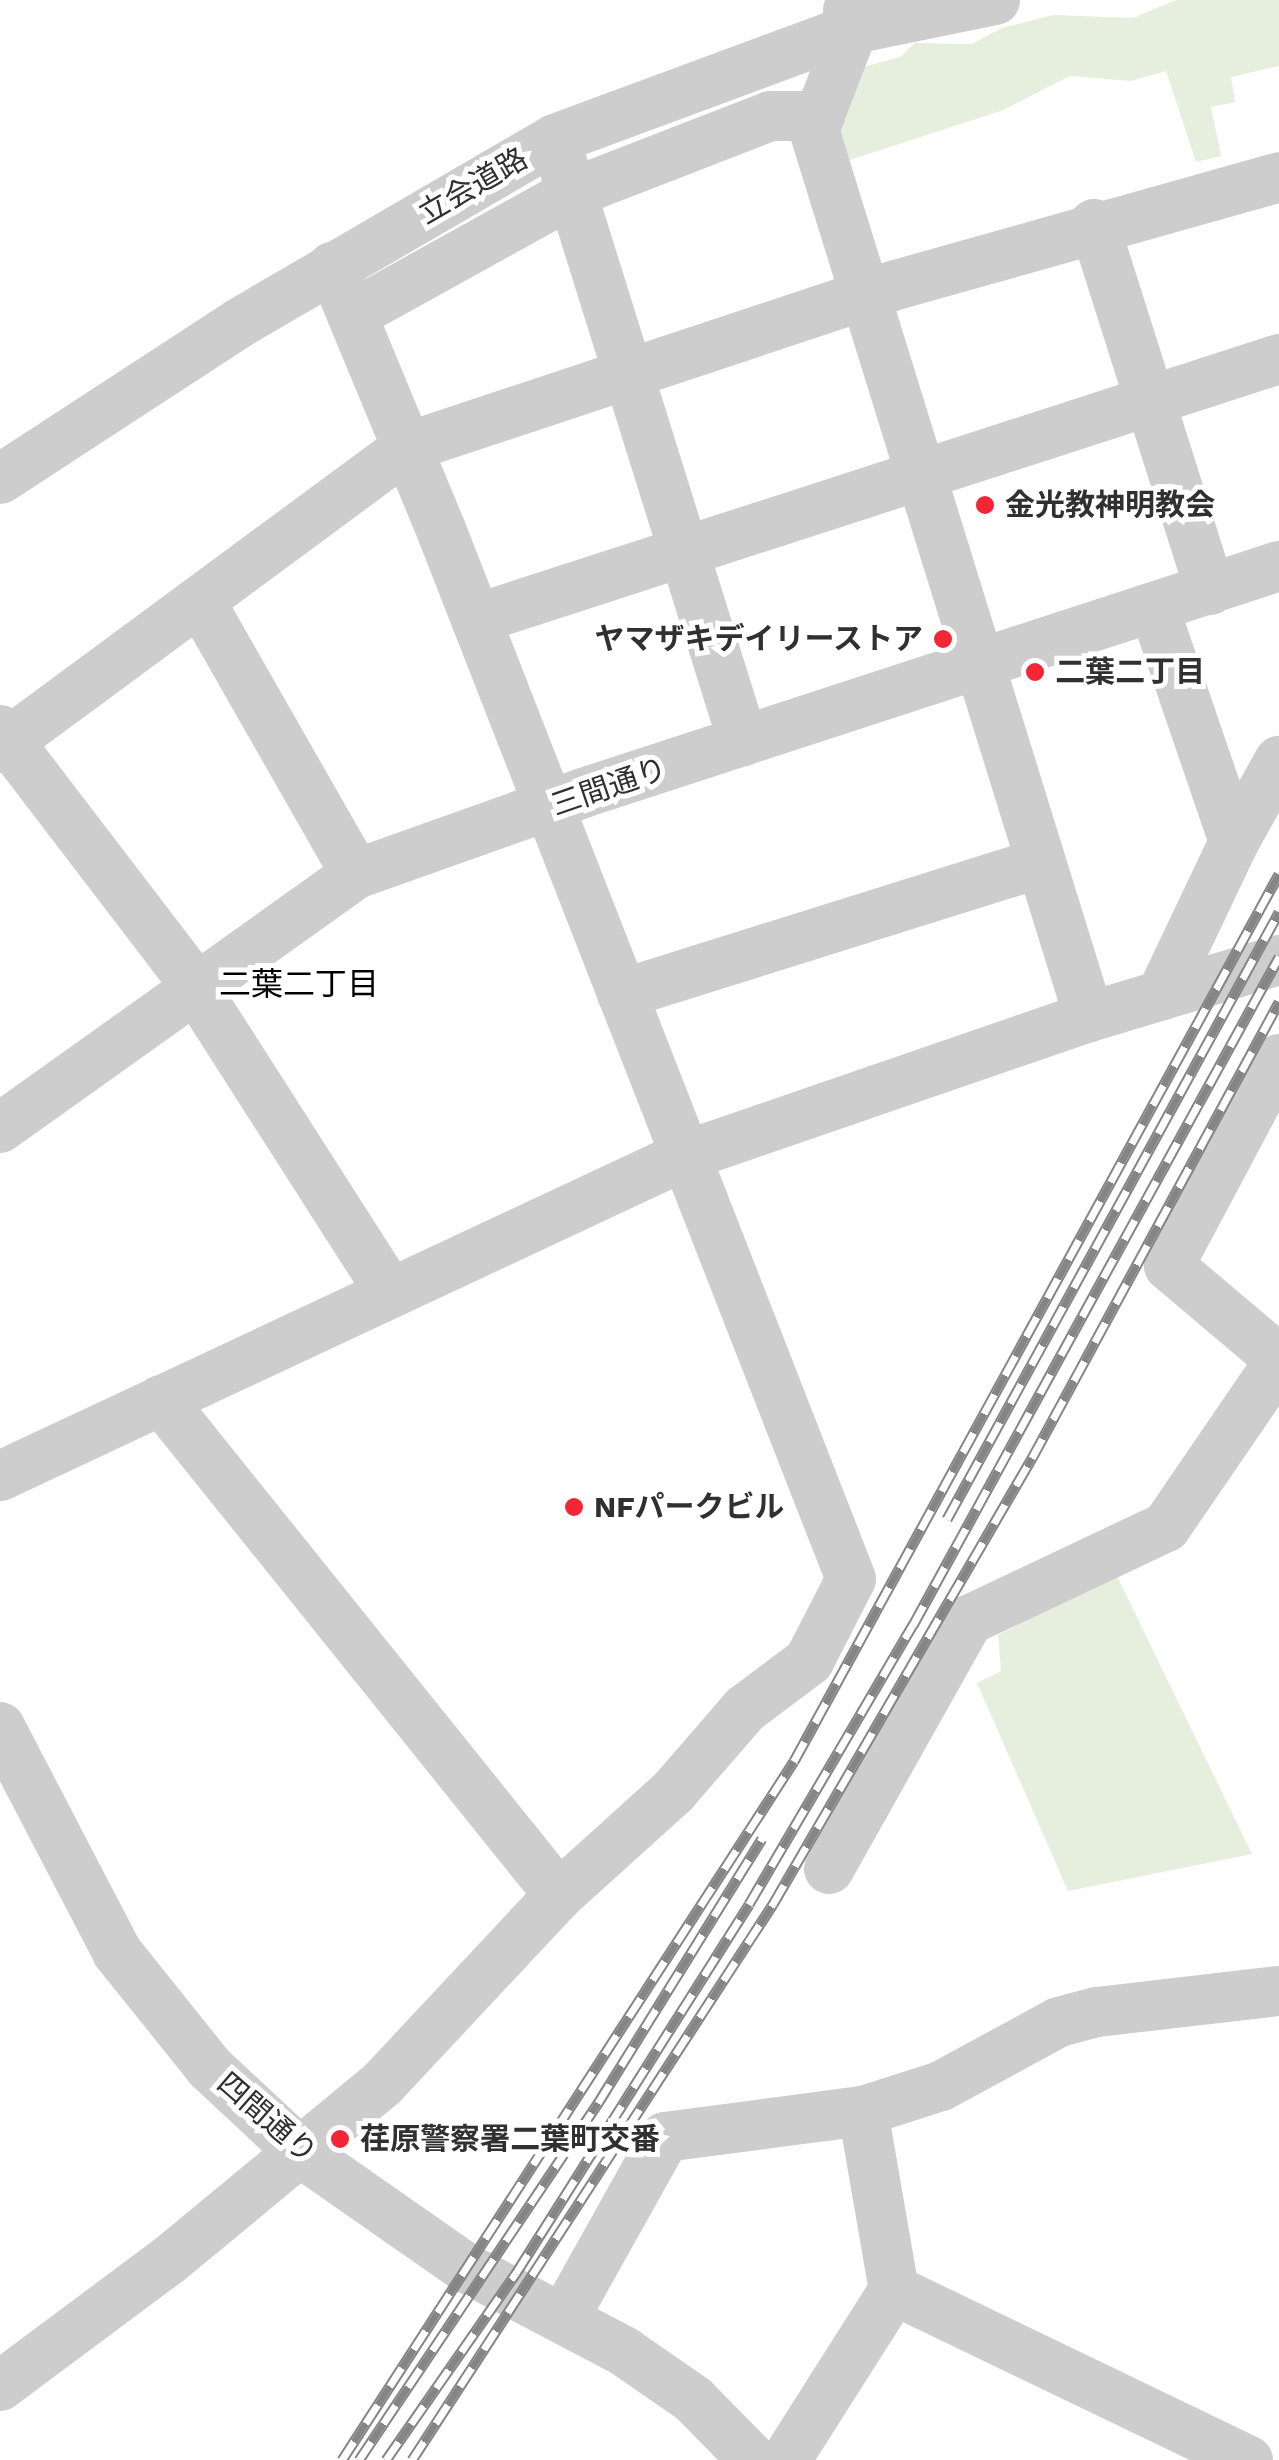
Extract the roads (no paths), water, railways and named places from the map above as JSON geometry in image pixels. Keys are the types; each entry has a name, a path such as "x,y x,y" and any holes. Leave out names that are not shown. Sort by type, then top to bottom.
{"street":[{"name":"立会道路","path":"0,479 332,267 555,139 849,14 995,0"},
{"path":"849,14 814,130 861,296 1089,1017"},
{"path":"352,315 572,192 771,116 820,116"},
{"path":"555,139 743,742"},
{"path":"388,1290 194,986 3,740 200,602 408,447 861,296 1094,224 1279,177"},
{"path":"1094,224 1147,402 1210,590"},
{"path":"0,2386 383,2083 559,1895 673,1792 745,1709 810,1661 852,1580 682,1157 408,447 332,267"},
{"path":"476,619 1279,359"},
{"name":"三間通り","path":"0,1128 356,874 1279,566"},
{"path":"200,602 356,874"},
{"path":"1154,608 1234,842"},
{"path":"1161,996 1234,842 1279,760"},
{"path":"622,994 1039,864"},
{"path":"0,1476 388,1290 682,1157 1089,1017 1279,960"},
{"path":"830,1869 969,1620 1166,1528 1279,1360 1169,1266 1279,1059"},
{"path":"161,1400 559,1895"},
{"name":"四間通り","path":"0,1727 117,1952 209,2067 300,2152 466,2268 565,2316 693,2400 753,2460"},
{"path":"565,2316 666,2137 863,2111 941,2086 1058,2022 1279,1991"},
{"path":"786,2460 894,2290 863,2111"},
{"path":"894,2290 1248,2460"}],"railway":[{"path":"342,2460 794,1761 1279,874"},
{"path":"947,1519 1279,912"},
{"path":"386,2460 516,2273 749,1904 913,1625 1279,957"},
{"path":"412,2460 773,1904 1032,1458 1279,1002"},
{"path":"359,2460 598,2103 762,1839"}],"place":[{"name":"金光教神明教会","path":"985,505"},
{"name":"ヤマザキデイリーストア","path":"943,639"},
{"name":"二葉二丁目","path":"1035,672"},
{"name":"NFパークビル","path":"574,1507"},
{"name":"荏原警察署二葉町交番","path":"340,2139"}],"district":[{"name":"二葉二丁目","path":"299,984"}]}
